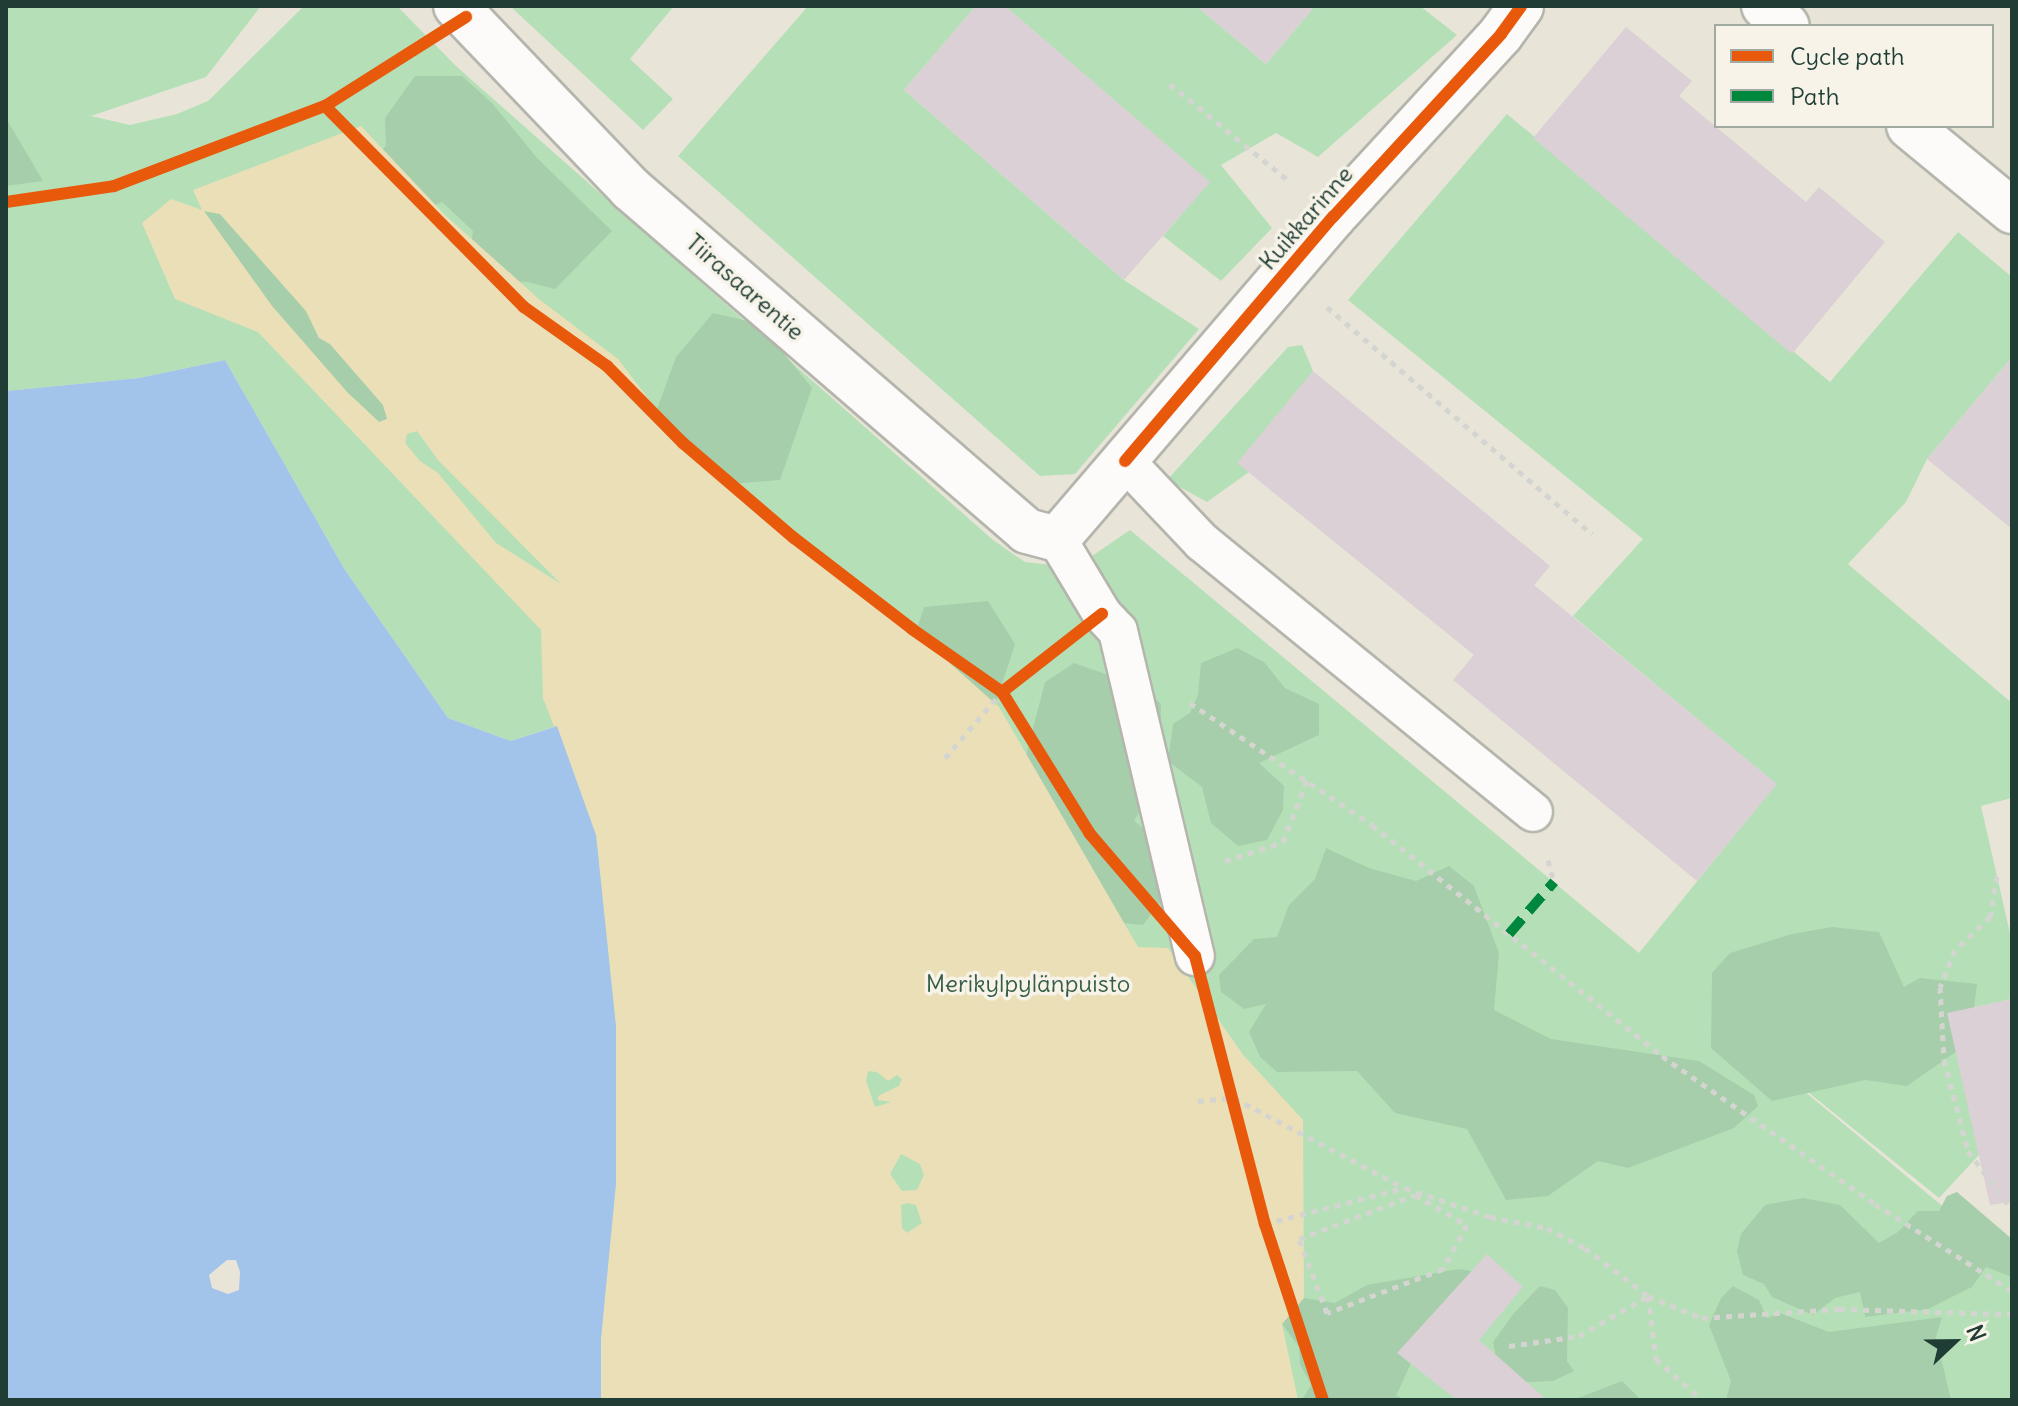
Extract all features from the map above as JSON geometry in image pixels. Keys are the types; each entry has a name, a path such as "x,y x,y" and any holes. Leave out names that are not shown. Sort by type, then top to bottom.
{"street":[{"name":"Tiirasaarentie","path":"456,6 631,189 1027,531 1057,539"},
{"name":"Kuikkarinne","path":"1057,539 1333,217 1501,34 1521,6"},
{"path":"1764,6 1785,24"},
{"path":"1911,128 2012,211"}],"lane":[{"path":"1125,461 1202,542 1533,812"},
{"path":"1057,539 1102,614 1118,631 1195,956"}],"path":[{"path":"1170,84 1333,217"},
{"path":"1289,270 1316,299 1592,534"},
{"path":"989,683 1002,692 1010,705"},
{"path":"945,758 1002,692 1015,683"},
{"path":"1179,692 1372,825 1662,1056 1875,1204 2012,1291"},
{"path":"1176,877 1283,842 1307,780"},
{"path":"1997,876 1990,917 1955,950 1940,987 1944,1060 1968,1151 2012,1210"},
{"path":"1230,1084 1237,1112"},
{"path":"1198,1101 1234,1098 1405,1188 1490,1217 1547,1228 1585,1248 1648,1296 1702,1318 1839,1309 2012,1314"},
{"path":"1265,1224 1405,1188"},
{"path":"1415,1195 1467,1225 1443,1269 1327,1313 1299,1239 1415,1195"},
{"path":"1262,1210 1270,1238"},
{"path":"1509,1346 1579,1336 1648,1296"},
{"path":"1648,1296 1656,1359 1702,1400"}],"green space":[{"name":"Merikylpylänpuisto","path":"6,6 261,6 206,77 91,116 130,125 177,114 208,101 304,6 397,6 457,67 993,540 1025,562 1061,566 1089,558 1130,530 1639,953 1776,784 1573,616 1643,539 1348,300 1507,114 1830,382 1958,232 2012,277 2012,357 1927,459 1906,502 1848,564 2012,703 2012,798 1981,806 2012,942 2012,999 1948,1013 1979,1155 1939,1198 1725,1025 2012,1264 2012,1400 601,1400 601,1338 556,726 511,741 448,718 345,570 225,360 139,378 6,391"},
{"path":"510,6 674,6 630,59 673,99 643,130"},
{"path":"808,6 976,6 904,90 1124,280 1199,329 1075,474 1040,476 678,156"},
{"path":"1005,6 1204,6 1201,10 1266,64 1315,6 1420,6 1457,35 1318,157 1276,133 1221,165 1272,228 1221,281 1163,236 1209,182"},
{"path":"415,76 462,76 492,103 537,158 612,231 555,289 527,282 466,279 473,231 442,202 398,223 358,184 386,145 385,118"},
{"path":"6,118 43,181 6,186"},
{"path":"203,211 220,214 306,311 319,337 330,344 383,405 388,419 379,422 347,392 272,306"},
{"path":"713,313 752,322 770,336 812,388 780,480 692,487 649,431 676,357"},
{"path":"1302,345 1313,371 1249,472 1207,502 1167,480 1288,347"},
{"path":"988,601 1015,644 995,706 904,669 924,607"},
{"path":"1237,648 1264,662 1285,688 1319,704 1319,735 1259,763 1284,786 1283,810 1267,840 1238,846 1211,823 1202,787 1168,761 1173,724 1190,713 1198,695 1201,663"},
{"path":"1074,663 1140,686 1161,704 1159,778 1134,821 1174,852 1165,896 1143,925 1101,921 1026,755 1045,682"},
{"path":"1326,848 1369,868 1416,881 1449,866 1474,886 1499,953 1494,1010 1551,1039 1699,1061 1754,1095 1758,1106 1734,1128 1628,1168 1598,1161 1548,1196 1506,1200 1467,1129 1395,1113 1357,1071 1277,1072 1260,1057 1249,1032 1266,1004 1244,1009 1221,992 1219,975 1254,939 1277,937 1289,905 1315,879"},
{"path":"1832,927 1879,932 1904,987 1920,978 1977,984 1970,1042 1907,1086 1865,1080 1772,1101 1711,1048 1712,973 1730,953 1792,934"},
{"path":"1957,1192 2012,1239 2012,1277 1986,1267 1972,1287 1928,1309 1865,1317 1860,1292 1835,1298 1813,1315 1772,1297 1764,1284 1743,1275 1737,1251 1741,1234 1765,1205 1803,1198 1840,1205 1879,1243 1898,1232 1918,1211 1939,1211 1947,1196"},
{"path":"1459,1269 1500,1276 1412,1361 1396,1396 1409,1400 1302,1400 1311,1385 1300,1364 1299,1347 1282,1324 1304,1298 1335,1303 1367,1285"},
{"path":"1540,1286 1555,1290 1568,1308 1567,1361 1574,1371 1553,1381 1528,1382 1500,1377 1493,1342 1514,1313"},
{"path":"1733,1286 1759,1300 1767,1318 1780,1313 1829,1332 1942,1317 1936,1337 1951,1400 1726,1400 1731,1381 1709,1325 1721,1298"},
{"path":"1622,1381 1641,1400 1573,1400"}],"sand":[{"path":"361,126 445,215 540,300 618,359 683,444 794,538 905,623 999,707 1138,947 1168,948 1244,1056 1303,1120 1304,1298 1282,1324 1298,1400 601,1400 601,1338 616,1183 616,1027 596,835 543,698 541,630 258,332 175,299 142,223 171,199 202,210 193,190","holes":["204,211 220,214 306,311 319,338 330,344 383,405 387,419 379,422 347,392 272,306","417,431 438,460 561,584 496,543 438,473 420,461 405,443 407,434","868,1071 877,1072 888,1081 897,1075 902,1079 899,1086 878,1096 878,1100 891,1102 875,1107 866,1081","901,1154 920,1164 924,1175 917,1190 902,1191 890,1174","901,1205 916,1205 922,1223 907,1233 902,1228"]}],"water":[{"path":"225,360 345,570 448,718 511,741 557,726 596,835 616,1027 616,1183 601,1338 601,1400 6,1400 6,391 139,378","holes":["227,1260 236,1260 240,1272 239,1290 228,1294 212,1288 209,1275"]}],"building":[{"path":"976,6 1005,6 1210,182 1124,280 904,90"},
{"path":"1196,6 1315,6 1266,64"},
{"path":"1626,27 1692,81 1679,96 1714,128 1806,202 1819,187 1885,242 1792,354 1533,138"},
{"path":"2012,357 2012,529 1927,459"},
{"path":"1313,371 1550,566 1534,585 1777,784 1697,881 1453,680 1474,655 1237,463"},
{"path":"2012,999 2012,1202 1990,1205 1947,1013"},
{"path":"1487,1254 1523,1287 1479,1340 1547,1400 1457,1400 1397,1353"}],"marked path":[{"path":"1509,934 1554,882"}],"cycle path":[{"path":"1125,461 1333,217 1501,34 1521,6"},
{"path":"6,202 114,186 325,106 466,17"},
{"path":"325,106 524,307 607,366 683,443 794,538 912,629 1002,692 1090,834 1195,956 1265,1224 1323,1400"},
{"path":"1002,692 1102,614"}]}
